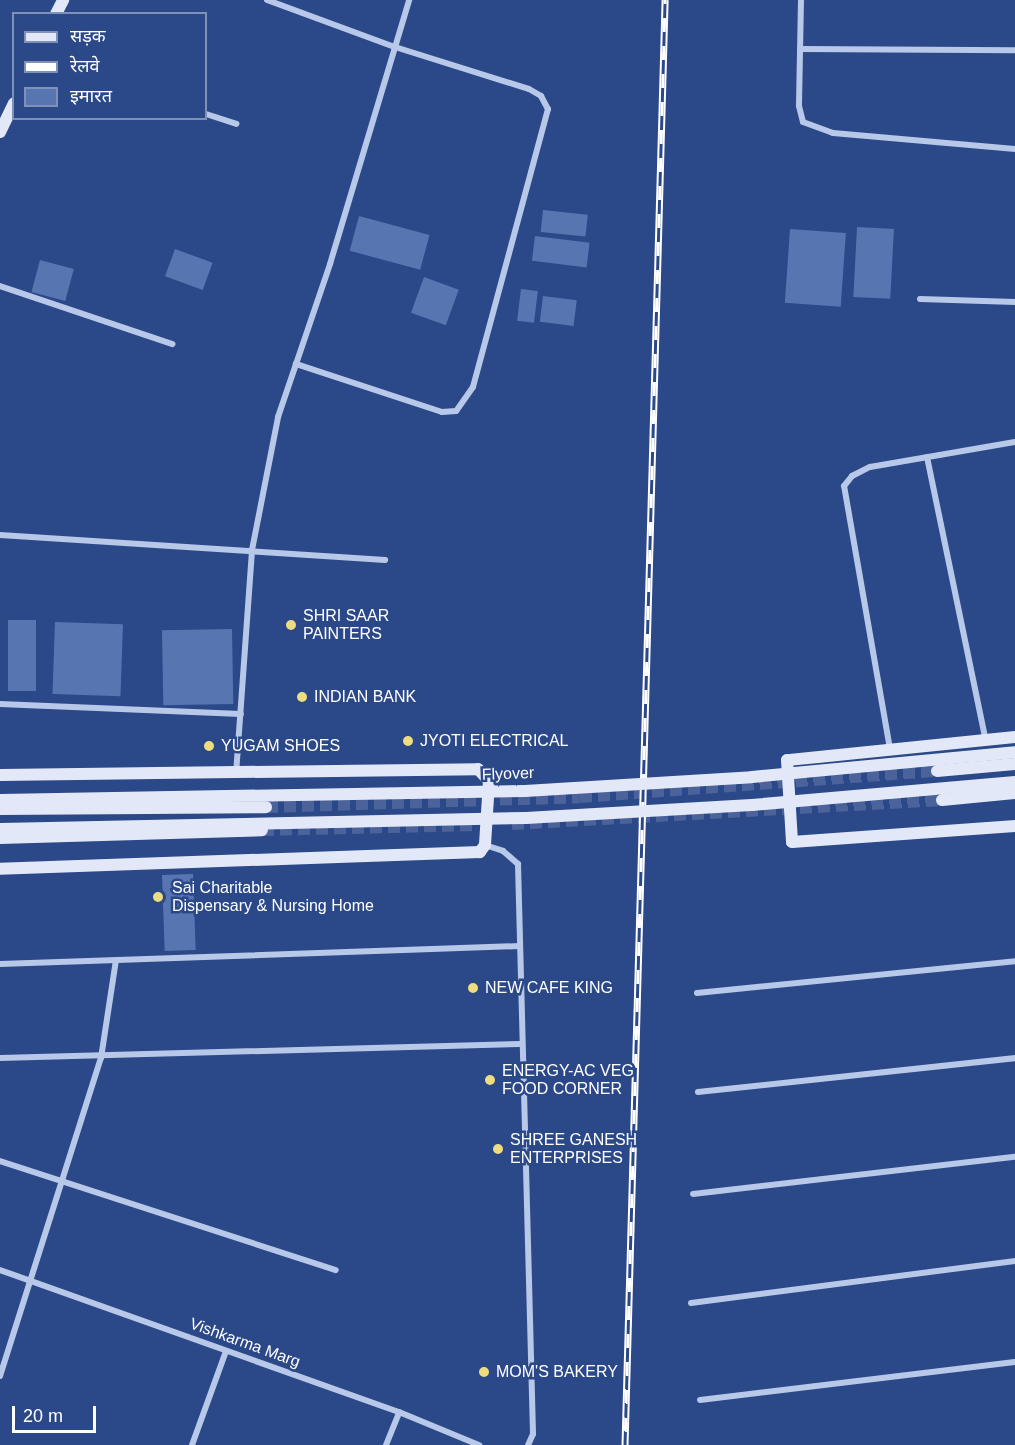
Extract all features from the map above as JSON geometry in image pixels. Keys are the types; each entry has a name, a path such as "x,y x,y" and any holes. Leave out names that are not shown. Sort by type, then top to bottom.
{"street":[{"path":"267,0 395,47 529,88 541,96 548,109 473,387 456,411 442,412 296,364"},
{"path":"236,774 252,549 278,417 410,0"},
{"path":"801,0 799,106 803,122 815,129 1015,149"},
{"path":"800,49 1015,50"},
{"path":"0,132 12,107"},
{"path":"207,114 236,124"},
{"path":"0,286 172,344"},
{"path":"920,299 1015,302"},
{"path":"890,750 844,486 852,476 870,468 1015,442"},
{"path":"927,457 986,741"},
{"path":"0,534 252,549 385,560"},
{"path":"0,704 241,714"},
{"path":"1015,736 986,741 787,760 792,842 1015,826"},
{"name":"Flyover","path":"0,800 525,791 752,777 1015,752"},
{"path":"938,771 1015,764"},
{"path":"0,775 236,774 478,769 489,781 485,845 480,852 0,868"},
{"path":"0,829 526,818 752,805 1015,782"},
{"path":"942,800 1015,792"},
{"path":"0,809 266,807"},
{"path":"0,838 262,830"},
{"path":"485,845 503,851 518,864 533,1434 528,1445"},
{"path":"0,964 519,946"},
{"path":"0,1376 101,1058 116,960"},
{"path":"698,993 1015,961"},
{"path":"0,1058 101,1058 521,1044"},
{"path":"698,1092 1015,1058"},
{"path":"693,1194 1015,1157"},
{"path":"0,1161 336,1270"},
{"path":"691,1303 1015,1261"},
{"name":"Vishkarma Marg","path":"0,1270 399,1412 479,1445"},
{"path":"192,1445 226,1351"},
{"path":"700,1400 1015,1362"},
{"path":"386,1445 399,1412"}],"building":[{"path":"543,210 588,215 585,237 541,232"},
{"path":"359,216 430,235 420,270 350,251"},
{"path":"857,227 894,229 890,299 853,297"},
{"path":"790,229 846,233 841,307 785,303"},
{"path":"535,236 590,243 587,268 532,261"},
{"path":"175,249 213,263 203,290 165,276"},
{"path":"40,260 74,269 65,301 31,292"},
{"path":"424,277 459,290 446,325 411,313"},
{"path":"521,289 538,291 534,323 517,321"},
{"path":"543,296 577,300 574,326 540,322"},
{"path":"8,620 36,620 36,691 8,691"},
{"path":"55,622 123,624 120,696 52,694"},
{"path":"232,629 233,704 163,705 162,630"},
{"path":"193,874 196,950 165,951 162,875"}],"tunnel":[{"path":"266,807 580,797 937,771"},
{"path":"512,824 942,800"},
{"path":"262,830 477,825"}],"railway":[{"path":"625,1445 665,0"}],"place":[{"name":"SHRI SAAR PAINTERS","path":"291,625"},
{"name":"INDIAN BANK","path":"302,697"},
{"name":"JYOTI ELECTRICAL","path":"408,741"},
{"name":"YUGAM SHOES","path":"209,746"},
{"name":"Sai Charitable Dispensary & Nursing Home","path":"158,897"},
{"name":"NEW CAFE KING","path":"473,988"},
{"name":"ENERGY-AC VEG FOOD CORNER","path":"490,1080"},
{"name":"SHREE GANESH ENTERPRISES","path":"498,1149"},
{"name":"MOM'S BAKERY","path":"484,1372"}]}
